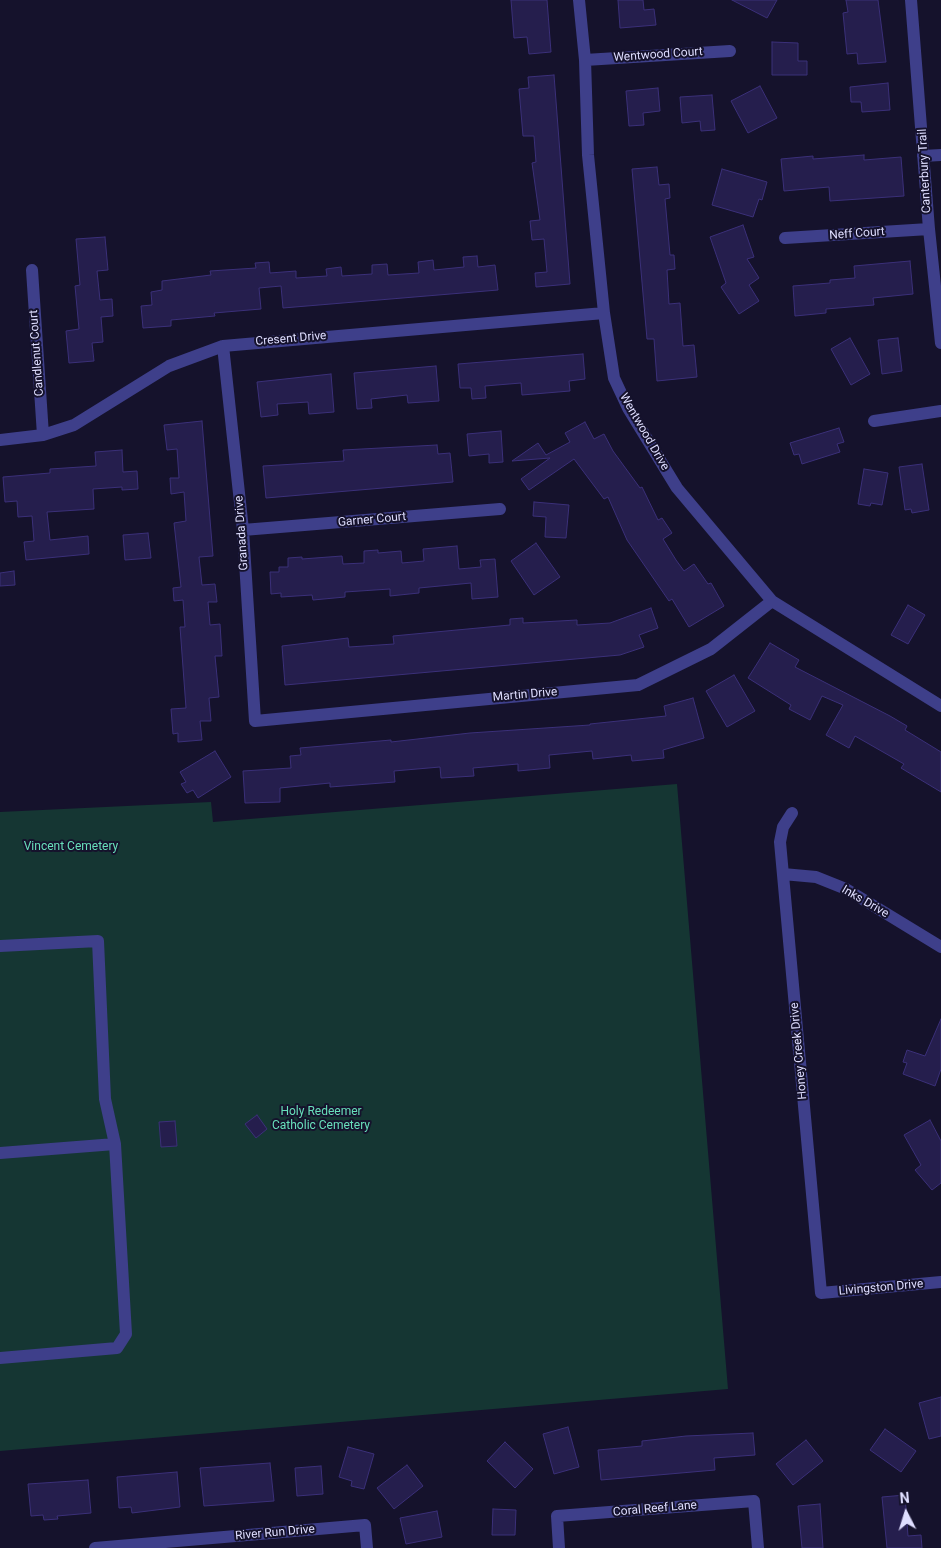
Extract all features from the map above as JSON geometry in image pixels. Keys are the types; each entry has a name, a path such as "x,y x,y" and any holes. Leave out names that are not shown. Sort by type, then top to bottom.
{"street":[{"name":"Wentwood Drive","path":"579,0 585,60 588,155 604,313 614,378 628,408 677,488 772,601 941,706"},
{"name":"Canterbury Trail","path":"911,0 923,128 923,156 929,229 941,343"},
{"name":"Wentwood Court","path":"585,60 730,51"},
{"path":"923,156 941,155"},
{"name":"Neff Court","path":"785,238 929,229"},
{"name":"Candlenut Court","path":"32,270 43,435"},
{"name":"Cresent Drive","path":"0,440 43,435 74,425 169,366 223,346 604,313"},
{"name":"Granada Drive","path":"223,346 243,530 254,721"},
{"path":"874,421 941,411"},
{"name":"Garner Court","path":"243,530 500,509"},
{"name":"Martin Drive","path":"254,721 638,685 711,649 772,601"},
{"name":"Honey Creek Drive","path":"792,813 783,827 780,842 821,1293"},
{"name":"Inks Drive","path":"783,874 816,877 846,889 941,947"},
{"path":"0,946 98,941 105,1099 115,1144 126,1334 117,1348 0,1358"},
{"path":"0,1153 115,1144"},
{"name":"Livingston Drive","path":"821,1293 941,1282"},
{"name":"Coral Reef Lane","path":"559,1548 557,1516 754,1501 758,1548"},
{"name":"River Run Drive","path":"95,1548 163,1545 366,1525 367,1548"}],"green space":[{"name":"Holy Redeemer Catholic Cemetery","path":"677,784 728,1389 0,1451 0,812 211,802 213,822"}],"building":[{"path":"511,0 547,0 551,52 529,54 527,37 514,38"},
{"path":"618,0 643,0 644,10 654,9 656,25 620,28"},
{"path":"732,0 777,0 767,18"},
{"path":"846,0 878,0 886,62 858,64 857,53 847,54 843,13 848,12"},
{"path":"772,42 798,43 798,61 807,61 807,75 772,75"},
{"path":"554,75 570,284 536,287 535,273 547,272 544,239 532,240 530,221 540,220 532,163 536,162 534,136 523,136 519,89 529,88 528,77"},
{"path":"888,83 890,110 862,112 861,102 851,102 850,87"},
{"path":"760,86 777,118 748,133 731,101"},
{"path":"658,88 660,111 643,113 644,125 629,126 626,91"},
{"path":"712,95 715,130 701,131 700,121 682,123 680,97"},
{"path":"864,155 864,160 901,157 904,196 830,201 829,187 784,191 781,159 813,156 813,159"},
{"path":"657,167 659,185 669,184 670,198 665,199 670,255 674,255 675,269 667,270 669,304 680,303 683,346 694,345 697,377 657,381 654,339 647,339 632,169"},
{"path":"722,169 767,182 762,200 759,199 753,217 712,205"},
{"path":"743,225 754,257 747,259 759,278 749,285 759,301 739,314 721,287 726,283 710,237"},
{"path":"105,237 108,270 97,271 100,300 112,299 113,316 101,317 103,342 92,343 94,361 69,363 66,331 79,329 75,286 80,285 76,239"},
{"path":"477,256 478,267 495,265 498,290 283,308 281,286 259,288 261,309 214,313 215,316 171,320 171,326 143,328 141,306 152,305 151,292 162,290 162,281 211,275 210,271 256,268 255,263 269,262 270,273 296,271 296,278 327,276 326,269 341,267 342,276 372,274 372,265 387,264 388,275 419,273 418,262 433,260 434,270 464,267 463,257"},
{"path":"910,261 913,294 873,298 874,305 826,309 826,313 795,316 793,286 830,283 830,280 855,278 854,266"},
{"path":"850,338 870,374 851,385 831,349"},
{"path":"898,338 902,371 882,374 878,340"},
{"path":"583,354 585,379 569,381 570,391 522,395 521,383 485,386 486,398 472,399 471,388 460,388 458,364"},
{"path":"436,366 439,401 408,403 407,395 371,399 372,408 357,409 354,373"},
{"path":"331,374 334,412 309,414 308,402 277,404 278,415 261,417 257,382"},
{"path":"202,421 213,556 199,557 202,585 215,584 217,602 208,602 210,625 220,624 222,656 215,656 219,697 209,698 211,721 200,721 202,740 178,742 178,733 173,734 171,709 186,708 180,627 185,627 183,600 174,601 173,588 181,587 174,523 186,521 184,492 171,494 170,478 179,478 177,449 167,450 164,425"},
{"path":"585,422 594,439 604,434 613,451 640,488 642,487 658,520 662,518 672,533 663,539 684,571 694,564 708,584 711,583 724,606 689,627 672,599 669,601 627,540 608,497 604,499 574,459 529,490 521,479 550,458 512,461 538,443 546,455 570,442 565,433"},
{"path":"839,428 844,442 837,444 840,452 802,464 799,454 794,455 790,443"},
{"path":"501,431 503,462 489,463 489,454 469,456 467,434"},
{"path":"437,445 438,454 450,453 453,482 266,498 263,466 344,461 343,450"},
{"path":"122,450 123,472 137,471 138,489 122,490 122,487 93,489 94,509 47,512 50,540 88,536 89,554 26,560 24,542 34,541 32,516 18,517 17,501 5,502 3,477 50,473 50,469 96,466 95,452"},
{"path":"922,464 929,510 912,513 911,509 905,510 899,467"},
{"path":"864,469 888,473 882,505 871,503 870,506 858,504"},
{"path":"534,502 569,505 566,538 545,537 546,517 533,516"},
{"path":"148,533 151,558 125,560 123,535"},
{"path":"536,543 560,577 534,595 511,561"},
{"path":"457,546 459,569 481,567 480,560 495,559 498,597 472,599 471,583 419,588 419,593 390,596 390,589 345,592 345,597 313,600 312,595 281,597 281,593 271,594 270,572 279,572 279,567 288,567 288,558 302,557 302,559 342,556 343,564 364,563 364,551 378,550 378,553 401,551 402,563 424,561 423,549"},
{"path":"14,571 15,585 0,586 0,573"},
{"path":"908,605 925,615 908,644 891,635"},
{"path":"651,608 658,628 639,635 644,647 620,655 285,685 282,646 348,638 349,647 394,644 393,636 510,625 510,619 523,618 523,623 577,620 577,625 610,623"},
{"path":"770,643 799,660 795,667 890,716 907,726 905,730 941,752 941,792 901,768 904,764 855,736 849,748 826,735 843,705 822,696 810,720 789,709 791,705 748,678"},
{"path":"734,675 755,711 727,727 706,691"},
{"path":"693,698 704,738 663,750 664,758 632,761 631,755 593,759 592,751 549,755 550,768 518,771 518,764 473,768 474,776 441,778 440,767 394,771 395,782 330,787 330,783 280,788 280,802 245,803 243,771 291,768 290,756 301,755 300,748 391,740 391,742 470,733 590,725 666,716 664,706"},
{"path":"215,751 231,777 198,798 193,790 187,793 181,784 186,782 180,772"},
{"path":"941,1019 941,1069 935,1086 903,1074 907,1063 903,1062 907,1050 925,1056"},
{"path":"257,1115 267,1129 256,1138 245,1124"},
{"path":"930,1120 941,1141 941,1183 932,1190 915,1170 921,1165 904,1135"},
{"path":"175,1121 177,1146 161,1147 159,1122"},
{"path":"941,1397 941,1436 929,1439 919,1403"},
{"path":"568,1427 579,1467 554,1474 543,1434"},
{"path":"885,1429 916,1451 901,1472 870,1450"},
{"path":"753,1433 755,1455 714,1458 715,1470 601,1480 598,1450 642,1446 642,1441 686,1436"},
{"path":"806,1440 823,1461 793,1485 776,1464"},
{"path":"505,1442 533,1469 515,1488 487,1461"},
{"path":"348,1447 374,1454 364,1489 351,1486 352,1481 339,1477"},
{"path":"270,1463 274,1501 204,1506 200,1468"},
{"path":"407,1465 423,1486 394,1509 377,1488"},
{"path":"321,1466 323,1494 297,1496 295,1468"},
{"path":"177,1472 180,1507 132,1513 131,1507 119,1508 117,1477"},
{"path":"88,1480 91,1513 57,1516 58,1519 44,1520 43,1515 31,1516 28,1484"},
{"path":"905,1495 908,1536 921,1535 922,1548 887,1548 882,1497"},
{"path":"820,1504 823,1548 802,1548 798,1506"},
{"path":"493,1509 516,1510 515,1535 492,1535"},
{"path":"437,1511 442,1537 406,1544 400,1518"}],"park label":[{"name":"Vincent Cemetery","path":"71,847"}]}
